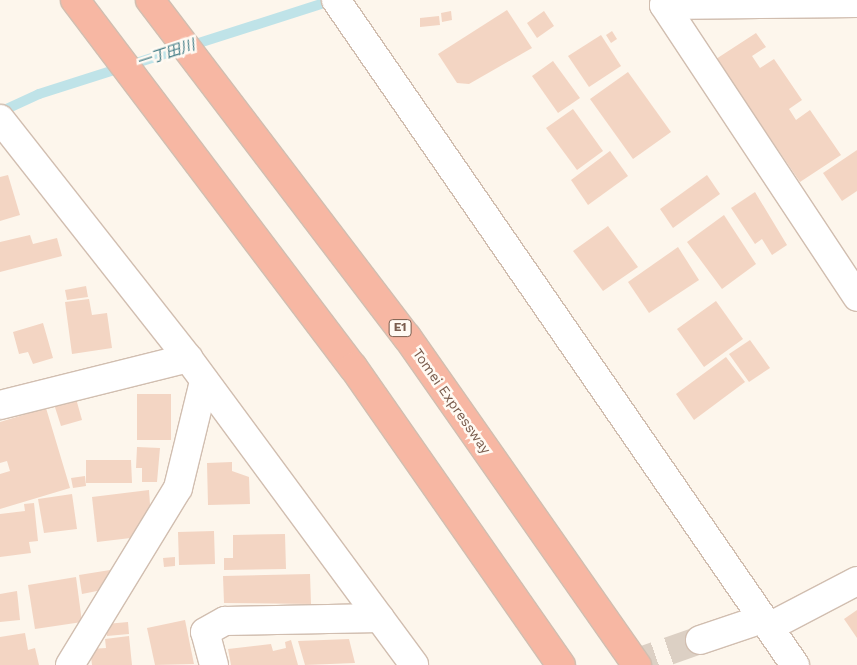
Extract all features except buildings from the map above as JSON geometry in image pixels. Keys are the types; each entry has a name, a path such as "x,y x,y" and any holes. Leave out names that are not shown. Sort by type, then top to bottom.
{"highway":[{"path":"75,0 353,367 561,665"},
{"name":"Tomei Expressway","path":"150,0 407,337 637,665"}],"street":[{"path":"336,0 795,665"},
{"path":"857,3 664,5 857,297"},
{"path":"0,119 8,144 188,358 414,665"},
{"path":"0,405 188,358"},
{"path":"70,665 178,488 204,381"},
{"path":"700,640 766,623 857,582"},
{"path":"214,665 205,632 226,621 380,618"}],"waterway":[{"name":"一丁田川","path":"0,112 39,94 334,0"}],"tunnel":[{"path":"629,665 700,640"}]}
